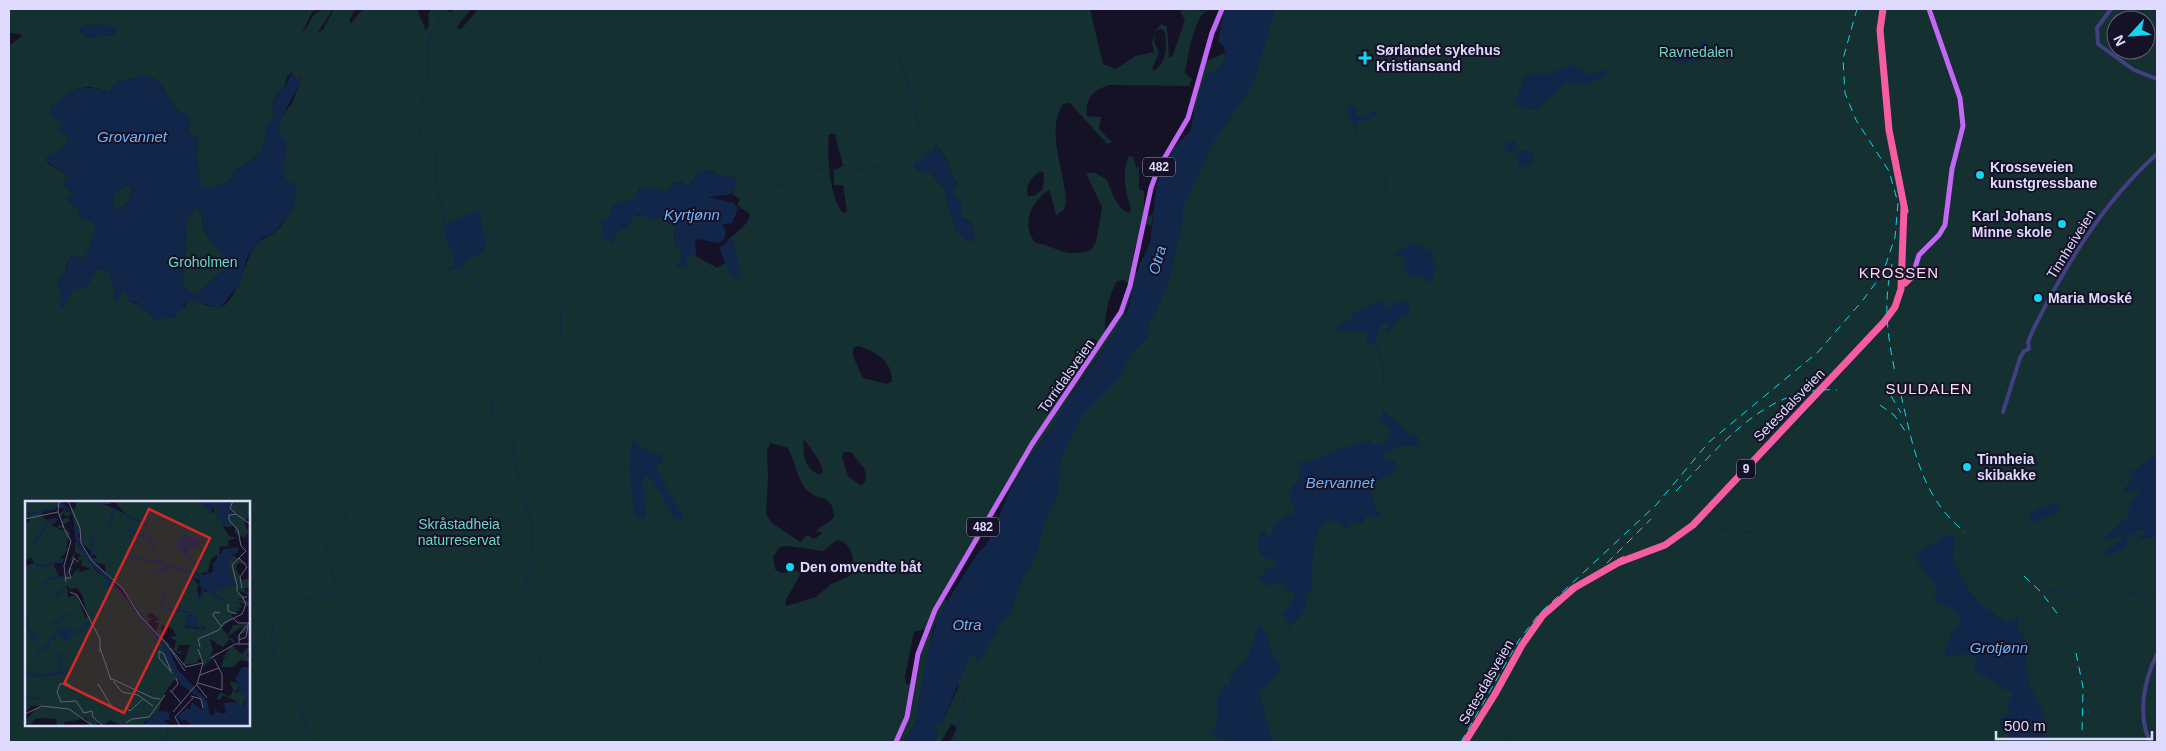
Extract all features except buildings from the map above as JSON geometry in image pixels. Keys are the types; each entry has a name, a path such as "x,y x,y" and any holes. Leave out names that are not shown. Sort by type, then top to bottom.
{"highway":[{"name":"Setesdalsveien","path":"1465,742 1496,694 1522,645 1543,616 1574,588 1620,562 1666,543 1697,522 1896,308 1904,283 1904,208 1890,144 1880,24 1883,9"},
{"name":"Setesdalsveien","path":"1884,322 1897,304 1904,272"},
{"path":"1904,283 1914,274"}],"main road":[{"name":"Torridalsveien","path":"896,742 907,717 918,654 935,610 1022,459 1121,312 1130,286 1151,188 1158,169 1188,118 1212,33 1222,9"},
{"path":"1904,272 1914,271 1920,254 1939,235 1946,222 1951,175 1960,141 1963,120 1958,90 1929,9"},
{"path":"1904,272 1917,274 1920,254"}],"street":[{"path":"2111,9 2099,25 2096,39 2106,51 2125,64 2143,75 2157,79"},
{"name":"Tinnheiveien","path":"2003,412 2020,358 2029,349 2028,342 2033,330 2078,250 2118,193 2157,154"},
{"path":"2150,742 2144,722 2143,706 2146,685 2157,654"}],"green space":[{"name":"Skråstadheia naturreservat","path":"9,9 319,9 312,12 302,33 316,13 325,9 333,9 317,34 323,29 334,9 355,9 349,21 351,23 363,9 417,9 426,31 429,25 428,14 432,9 446,9 450,12 457,9 471,9 457,29 462,28 478,9 1090,9 1103,64 1116,69 1135,56 1154,52 1152,42 1155,33 1154,41 1159,52 1152,69 1154,71 1164,59 1165,54 1165,32 1161,29 1155,31 1161,24 1167,26 1169,57 1172,57 1185,20 1180,12 1184,9 1204,11 1206,9 1219,9 1206,12 1200,17 1197,24 1185,73 1192,79 1189,86 1109,85 1091,96 1086,110 1087,116 1101,117 1099,129 1111,141 1114,141 1107,144 1070,103 1063,104 1058,115 1056,127 1057,152 1066,202 1064,210 1056,215 1049,190 1037,201 1028,222 1031,236 1036,243 1068,253 1091,250 1096,242 1102,207 1086,173 1095,173 1106,179 1117,203 1129,213 1131,209 1126,190 1125,168 1129,156 1133,157 1137,169 1139,166 1139,189 1144,191 1144,215 1149,216 1153,214 1150,230 1150,226 1147,224 1140,234 1135,247 1134,274 1139,271 1122,323 1072,393 1059,419 1029,458 1009,491 1001,498 984,523 980,535 943,596 947,601 933,628 915,724 904,742 9,742 9,46 22,36 9,33","holes":["86,25 111,26 115,28 116,32 113,36 100,35 91,38 80,32 81,28","292,72 296,80 300,77 301,80 292,103 279,120 278,131 286,142 285,183 292,183 295,187 295,199 290,212 278,229 257,244 250,254 236,289 227,303 221,307 214,307 189,299 185,307 180,309 175,317 154,319 143,306 128,301 128,295 124,291 116,301 113,300 115,288 108,270 97,269 86,288 73,289 64,307 61,308 63,298 58,280 64,275 71,256 83,259 86,257 97,227 92,221 80,218 77,208 68,199 74,195 63,184 68,176 48,163 46,158 62,150 70,135 60,132 62,123 51,115 52,106 72,92 85,87 92,87 108,93 117,82 146,75 156,80 164,89 175,109 190,118 188,132 198,139 196,155 201,188 214,188 231,180 235,171 261,152 267,133 266,130 274,117 272,105 276,95 284,89 287,77","829,134 835,134 843,166 834,170 834,185 843,185 847,212 843,213 835,197 828,153","936,145 944,155 952,174 958,182 953,189 953,196 962,203 959,211 962,217 972,223 974,240 967,241 957,231 952,220 944,188 930,172 919,172 914,166 917,162 923,162 925,154 934,150","709,170 713,171 716,175 736,178 733,195 740,199 737,205 750,214 746,223 726,242 729,240 733,242 740,275 738,279 729,271 726,262 717,268 696,256 695,253 685,258 686,267 677,266 682,257 681,251 674,243 675,229 662,217 655,217 653,220 646,216 633,216 628,226 617,231 613,243 609,239 603,238 604,228 600,221 605,221 610,217 615,204 633,200 640,187 647,191 653,187 664,192 670,189 672,183 681,181 687,186 693,182 697,174","1040,171 1044,173 1043,189 1034,196 1028,196 1028,185 1031,179","1124,280 1131,285 1128,298 1120,319 1105,331 1106,311 1111,293 1117,281","1093,338 1098,343 1092,360 1085,371 1072,381 1072,369 1076,356","859,346 877,354 889,368 892,381 887,384 863,378 853,356 853,348","804,439 823,470 820,475 807,465 803,450","771,443 788,448 804,487 816,497 826,499 832,506 834,517 816,531 823,533 814,539 807,535 800,542 772,523 766,514 767,450","844,452 851,452 865,470 866,480 861,486 848,476 842,457","837,540 842,542 849,548 853,558 851,575 830,585 816,597 786,606 785,602 800,575 798,571 781,573 775,569 773,557 780,547 788,546 823,551","925,629 915,678 912,684 906,684 905,677 914,632"]},
{"path":"1219,9 1224,9 1218,31 1213,32"},
{"name":"Ravnedalen","path":"1262,9 2157,9 2157,742 950,742 956,730 955,725 951,724 941,742 934,742 939,731 933,732 936,722 943,720 959,686 944,671 1058,439 1113,358 1170,212"},
{"path":"1225,53 1226,58 1215,72 1208,73 1192,120 1197,93 1206,55 1208,60"},
{"path":"129,185 133,188 127,203 114,212 113,197 117,190"},
{"name":"Groholmen","path":"196,208 202,215 206,234 222,253 226,263 225,269 196,295 182,287 184,276 181,263 186,249 187,221"}],"water":[{"name":"Otra","path":"1224,9 1275,9 1254,83 1213,143 1183,207 1183,220 1169,280 1149,324 1148,337 1134,351 1118,380 1080,418 1060,462 1058,494 1045,521 1036,557 1023,577 1011,612 1000,626 981,658 977,660 974,653 971,654 941,724 936,723 933,732 937,728 939,731 934,742 904,742 915,724 926,657 938,616 977,554 987,544 1010,490 1029,458 1052,429 1063,407 1108,343 1127,312 1140,264 1150,243 1157,182 1173,149 1190,131 1202,84 1208,73 1215,72 1226,58 1224,46 1218,42"},
{"path":"86,25 111,26 115,28 116,32 113,36 100,35 92,38 80,32 81,28"},
{"path":"1705,40 1707,41 1706,49 1698,60 1679,65 1678,62 1672,61 1677,57 1694,52"},
{"path":"1570,65 1584,71 1586,75 1605,70 1607,75 1589,83 1565,84 1536,110 1522,108 1514,104 1526,75 1532,73 1548,74"},
{"name":"Grovannet","path":"292,72 295,80 300,77 301,80 278,130 287,143 284,162 285,180 296,184 297,188 292,211 272,235 263,237 255,246 246,260 241,282 220,308 189,300 175,317 154,319 137,303 128,301 128,295 124,291 116,302 113,301 115,288 108,271 98,269 86,288 73,290 64,307 62,309 60,307 62,293 57,282 66,271 68,259 71,256 83,259 86,257 96,227 92,221 80,218 77,208 69,203 68,198 73,194 63,184 68,176 48,162 46,158 62,149 70,135 59,132 62,123 51,116 52,106 78,89 99,89 108,93 117,82 146,75 156,80 164,89 175,109 190,118 188,132 198,139 196,156 201,187 214,188 231,180 235,171 261,152 267,133 265,130 274,117 272,105 276,95 284,89","holes":["129,185 133,189 127,203 114,212 113,197 117,190","196,208 202,215 207,234 227,264 225,269 196,295 182,287 184,276 181,263 186,249 187,221"]},
{"path":"1351,104 1358,109 1355,115 1358,116 1366,116 1375,110 1378,113 1368,120 1356,121 1358,129 1348,118"},
{"path":"1511,140 1515,142 1517,152 1525,150 1534,152 1531,165 1519,168 1516,153 1507,151 1503,147"},
{"path":"936,145 952,175 958,182 953,189 953,196 962,203 963,217 972,223 974,240 967,241 957,231 952,220 944,188 930,172 919,172 914,166 916,162 923,162 925,154 934,150"},
{"name":"Kyrtjønn","path":"709,170 713,171 716,175 736,178 733,194 708,197 734,203 738,209 732,223 721,225 725,229 725,238 719,243 698,239 695,241 696,253 685,258 686,267 677,266 682,257 681,251 674,243 675,229 662,217 653,220 646,216 638,215 633,217 628,226 617,231 613,243 603,238 603,229 599,220 605,221 616,203 633,199 640,187 647,189 653,187 664,192 670,189 672,183 681,181 688,186 693,182 697,174"},
{"path":"479,209 486,245 482,252 460,266 445,270 455,264 444,230 445,223 454,221"},
{"name":"Kyrtjønn","path":"729,240 733,241 741,275 738,279 729,271 719,248"},
{"path":"1413,243 1432,251 1432,258 1437,267 1430,284 1423,277 1409,276 1404,271 1405,258 1396,256 1396,252"},
{"path":"1382,300 1386,301 1383,309 1400,301 1405,301 1410,305 1408,316 1401,316 1389,332 1386,333 1389,322 1382,324 1375,340 1370,345 1366,346 1368,332 1347,332 1335,328 1349,320 1355,312"},
{"name":"Bervannet","path":"1383,410 1408,433 1418,436 1420,444 1418,446 1401,446 1382,455 1381,457 1395,462 1397,466 1391,475 1377,480 1371,490 1375,507 1382,516 1367,515 1362,524 1350,524 1348,530 1335,522 1326,522 1320,528 1314,554 1312,591 1306,595 1305,608 1290,626 1287,624 1288,618 1281,616 1295,595 1293,591 1285,590 1284,581 1266,587 1265,583 1259,581 1259,576 1264,573 1266,568 1273,567 1277,562 1264,557 1259,552 1259,534 1265,530 1267,536 1271,536 1273,524 1295,512 1288,493 1299,479 1300,462 1314,460 1336,450 1370,440 1374,445 1386,442 1391,432 1390,428 1380,421"},
{"path":"633,439 644,449 662,456 663,462 657,465 657,470 683,514 682,520 678,518 678,525 652,480 645,475 642,484 646,518 634,514 630,467"},
{"path":"2157,454 2155,460 2157,459 2157,536 2135,541 2147,532 2141,529 2127,538 2128,544 2124,548 2105,558 2105,552 2121,540 2123,534 2109,540 2103,539 2130,515 2128,509 2140,489 2122,493 2133,478 2131,472"},
{"path":"2061,504 2059,511 2033,523 2029,519 2032,513 2039,509"},
{"name":"Grotjønn","path":"1944,535 1953,536 1955,541 1953,560 1968,589 1981,604 2006,622 2017,617 2019,620 2018,630 2024,636 2029,685 2043,711 2045,742 2010,742 2008,731 1999,722 2000,718 2006,716 2009,711 2007,704 2012,694 2011,691 1975,670 1973,667 1977,658 1965,654 1944,656 1951,632 1960,624 1960,619 1955,611 1933,600 1938,591 1916,558 1922,551"},
{"path":"1259,623 1264,628 1272,654 1281,664 1266,688 1259,691 1272,742 1227,742 1226,739 1218,740 1212,733 1218,721 1218,694 1225,683 1228,686 1230,684 1229,679 1249,655"}],"waterway":[{"path":"437,9 439,20 431,35 428,49 427,83 422,103 420,134 429,138 434,145 436,155 435,179 445,223"},
{"path":"872,9 892,47 900,57 921,131 929,140 927,153"},
{"path":"1706,40 1710,32"},
{"path":"1357,128 1355,139 1385,174 1386,178 1383,194 1372,200 1367,206 1376,222 1409,245"},
{"path":"1492,128 1506,142"},
{"path":"738,209 743,208 754,191 769,186 789,185 806,165 818,169 842,171 916,162"},
{"path":"796,178 803,184"},
{"path":"572,226 583,234 590,247"},
{"path":"483,236 500,235"},
{"path":"483,250 516,270 521,281 531,291 547,294 557,302 561,313 561,334 565,344 618,426 633,439"},
{"path":"426,416 434,402 458,374 474,328 494,300 492,290 481,287 460,266"},
{"path":"1166,289 1177,293"},
{"path":"1655,557 1684,540 1703,524 1877,336"},
{"path":"1376,341 1384,372 1378,398 1378,402 1383,410"},
{"path":"458,373 466,388 475,394 491,397 493,416 499,427 513,442 515,466 532,523 531,557 525,593 526,630 577,742"},
{"path":"413,444 413,433 419,425"},
{"path":"314,742 293,684 274,654 272,628 275,616 302,600 337,591 325,543 327,534 342,526 347,510 358,505 376,478 382,475 400,478 404,468"},
{"path":"2061,504 2101,492 2131,475"},
{"path":"1707,519 1712,525 1724,529 1779,534"},
{"path":"1493,681 1490,667 1492,648 1525,620 1538,606 1542,596 1566,582"},
{"path":"2046,591 2061,590 2102,604 2114,601 2120,591 2157,596"},
{"path":"1275,659 1290,626"},
{"path":"953,742 966,694 965,690 958,687"},
{"path":"166,742 168,726"},
{"path":"1510,737 1510,742"}],"railway":[{"path":"1461,742 1519,640 1539,614 1656,505 1709,442 1818,352 1863,300 1883,273 1895,237 1898,203 1889,171 1856,120 1845,93 1843,59 1857,9"},
{"path":"1892,264 1889,278 1887,318 1895,372"},
{"path":"1676,491 1728,438 1767,408 1788,397 1812,391 1837,390"},
{"path":"1901,395 1921,470 1938,503 1965,532"},
{"path":"1891,396 1901,413"},
{"path":"1880,405 1894,415 1908,435"},
{"path":"1607,563 1651,519"},
{"path":"2024,576 2041,592 2059,616"},
{"path":"2076,653 2083,687 2082,736"}],"place":[{"name":"Sørlandet sykehus Kristiansand","path":"1365,58"},
{"name":"Krosseveien kunstgressbane","path":"1980,175"},
{"name":"Karl Johans Minne skole","path":"2062,224"},
{"name":"Maria Moské","path":"2038,298"},
{"name":"Tinnheia skibakke","path":"1967,467"},
{"name":"Den omvendte båt","path":"790,567"}],"district":[{"name":"KROSSEN","path":"1899,272"},
{"name":"SULDALEN","path":"1929,388"}]}
